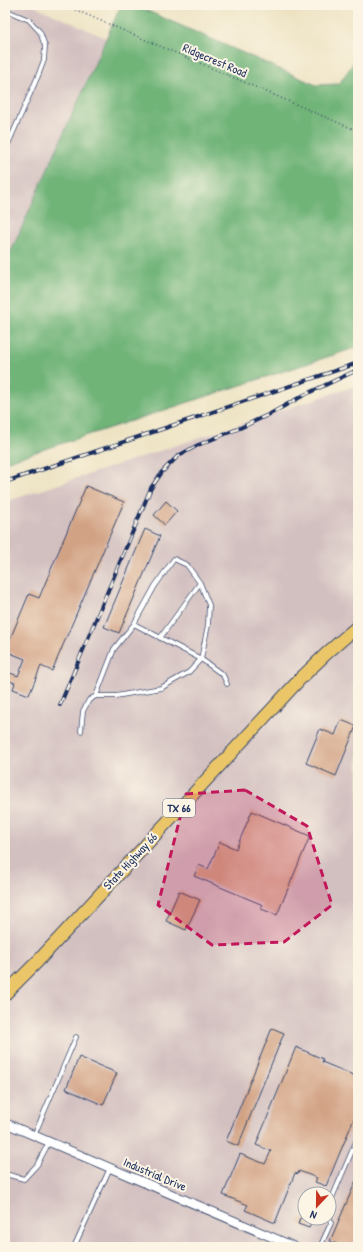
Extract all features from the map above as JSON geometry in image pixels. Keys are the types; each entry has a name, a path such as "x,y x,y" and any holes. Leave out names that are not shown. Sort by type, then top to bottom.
{"main road":[{"name":"State Highway 66","path":"5,994 38,961 301,678 358,626"}],"street":[{"name":"Industrial Drive","path":"5,1123 293,1247"}],"lane":[{"path":"5,10 29,20 40,32 45,46 44,60 5,151"},
{"path":"81,731 82,710 89,700 96,696 116,696 161,688 190,672 201,659 208,625 208,606 200,583 186,565 174,559 155,586 134,624 114,649 96,696"},
{"path":"160,638 200,583"},
{"path":"134,624 201,659 223,675 227,684"},
{"path":"34,1136 76,1037"},
{"path":"337,1186 358,1137"},
{"path":"5,1174 24,1180 37,1165 49,1142"},
{"path":"74,1247 110,1168"},
{"path":"320,1247 330,1226"}],"path":[{"name":"Ridgecrest Road","path":"64,5 358,131"}],"highlighted area":[{"path":"245,790 307,826 332,905 284,942 212,945 158,905 186,794"}],"shaded area":[{"path":"5,5 32,5 106,38 5,265"},
{"path":"358,385 358,1247 5,1247 5,502"}],"green space":[{"path":"121,5 134,5 316,85 339,84 358,56 358,347 5,462 5,265"}],"building":[{"path":"86,486 124,502 52,671 41,666 29,695 13,689 15,683 5,679 5,671 18,676 25,659 5,651 29,594 39,598"},
{"path":"166,501 177,511 165,525 154,515"},
{"path":"145,529 160,536 119,633 104,627"},
{"path":"341,720 356,726 336,776 306,763 320,729 335,735"},
{"path":"252,811 310,836 277,915 261,909 263,905 194,876 199,865 208,869 220,842 236,849"},
{"path":"179,891 200,900 186,930 166,921"},
{"path":"272,1028 284,1033 238,1146 226,1141"},
{"path":"296,1047 323,1059 322,1062 358,1077 358,1109 326,1186 315,1182 317,1178 299,1171 298,1174 295,1173 275,1223 245,1210 248,1205 223,1195 240,1154 265,1164 271,1151 256,1145"},
{"path":"79,1057 117,1073 103,1105 66,1089"},
{"path":"358,1176 358,1247 344,1247 330,1241"}],"railway":[{"path":"5,482 358,363"},
{"path":"60,705 151,488 162,472 178,456 198,445 270,414 304,395 355,371"}]}
